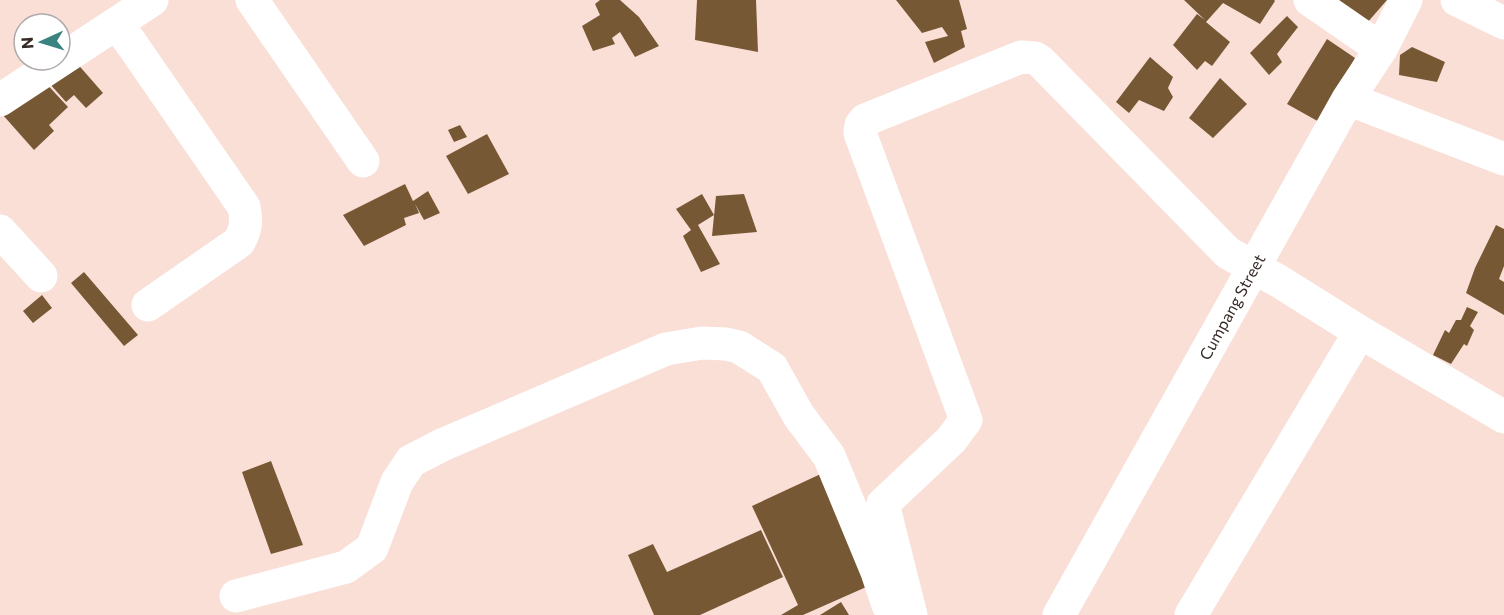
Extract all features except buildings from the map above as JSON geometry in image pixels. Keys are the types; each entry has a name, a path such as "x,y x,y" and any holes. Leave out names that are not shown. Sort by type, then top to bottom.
{"street":[{"path":"0,100 152,0"},
{"path":"252,0 363,161"},
{"path":"1310,0 1381,49"},
{"name":"Cumpang Street","path":"1059,615 1348,99 1381,49 1406,0"},
{"path":"1457,0 1504,23"},
{"path":"116,24 244,207 247,220 246,230 239,242 148,305"},
{"path":"910,615 883,504 951,440 966,420 860,134 861,125 865,120 1021,57 1035,58 1041,62 1228,253 1504,417"},
{"path":"1348,99 1504,159"},
{"path":"0,231 41,276"},
{"path":"1191,615 1360,332"},
{"path":"236,596 346,567 372,548 397,482 411,461 442,445 666,349 702,342 740,347 772,368 799,416 828,456 877,572 891,615"}]}
